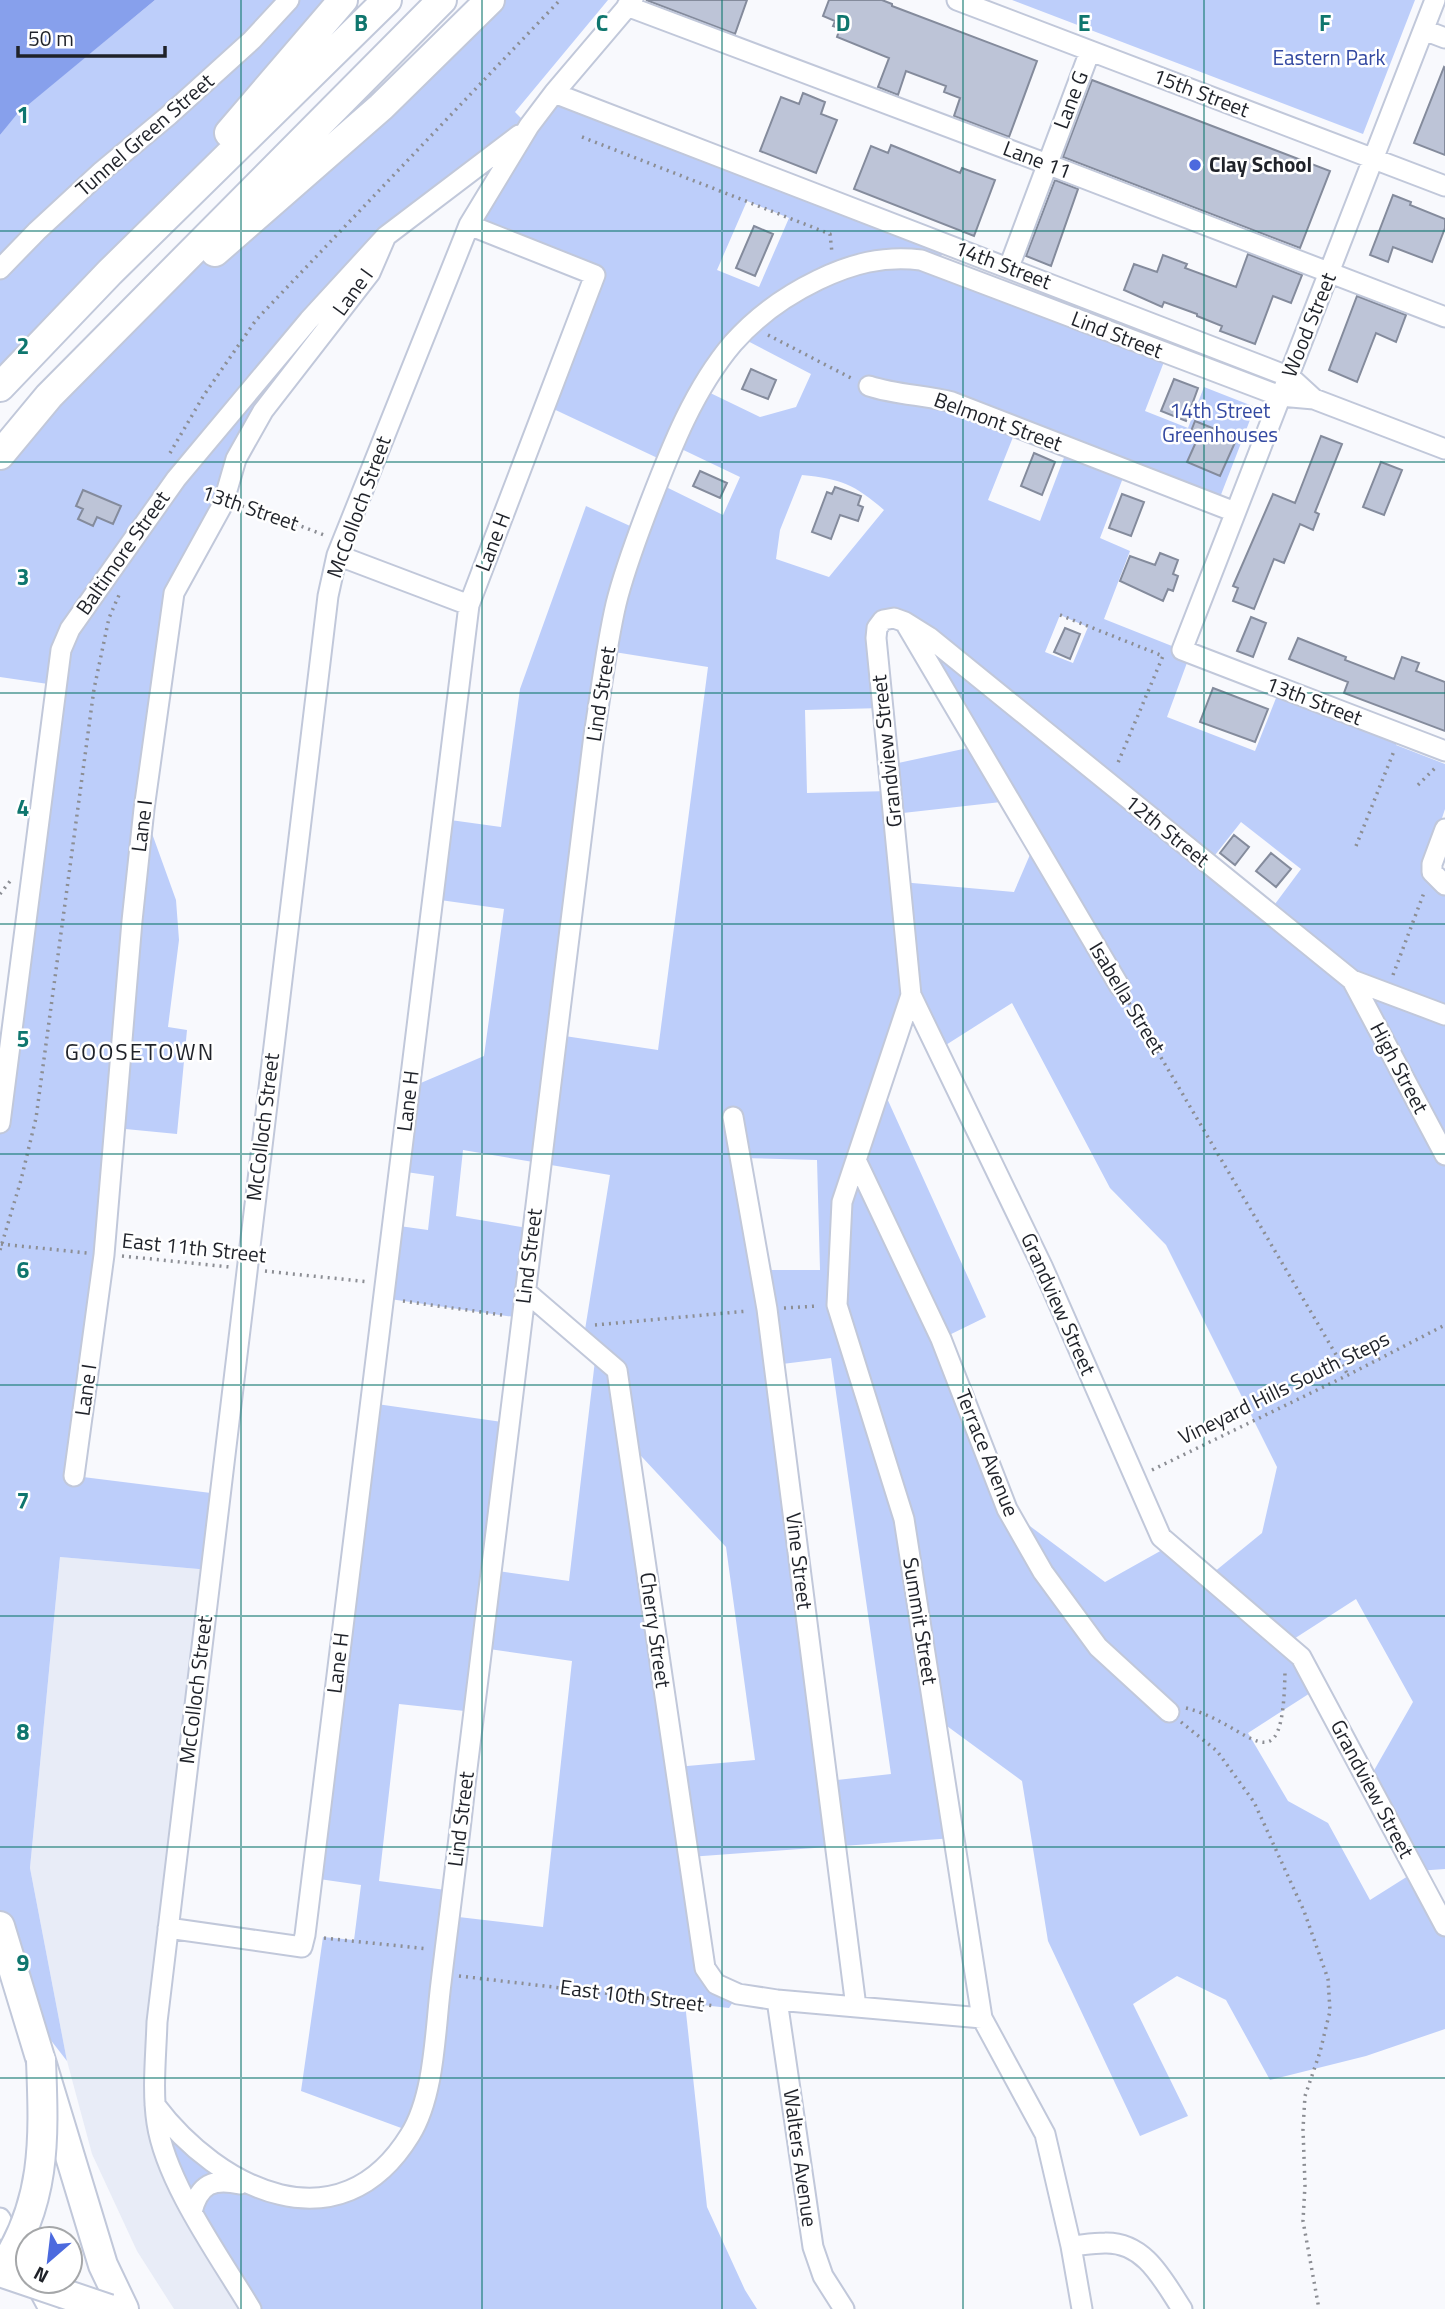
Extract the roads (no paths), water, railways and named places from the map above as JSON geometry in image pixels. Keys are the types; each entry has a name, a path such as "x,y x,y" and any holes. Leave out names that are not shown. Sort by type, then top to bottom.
{"highway":[{"path":"110,272 343,0"},
{"path":"0,387 110,272 387,0"},
{"path":"0,455 49,396 442,0"},
{"path":"49,396 381,107 490,0"},
{"path":"0,1926 103,2265 124,2309"},
{"path":"41,2060 44,2132 38,2182 15,2250 0,2272 110,2309"}],"street":[{"name":"Tunnel Green Street","path":"0,270 72,198 252,40 289,0"},
{"name":"15th Street","path":"957,0 1445,186"},
{"name":"Wood Street","path":"1173,653 1290,377 1435,0"},
{"name":"McColloch Street","path":"251,2309 192,2211 166,2155 155,2105 157,2022 326,614 340,549 469,225 529,127 630,3"},
{"name":"Lane 11","path":"630,3 1445,317"},
{"path":"1424,30 1445,38"},
{"name":"Lane G","path":"1009,267 1090,51"},
{"name":"14th Street","path":"554,93 1290,377 1314,399 1445,449"},
{"name":"Baltimore Street","path":"0,1123 61,650 70,629 176,480 309,320 386,236 529,127"},
{"name":"Lane H","path":"168,1928 304,1941 469,605 595,275 469,225"},
{"name":"Lane I","path":"74,1476 104,1255 144,809 174,593 224,501 236,458 263,411 369,273 386,236"},
{"name":"Lind Street","path":"192,2211 199,2193 216,2182 227,2181 289,2199 317,2199 356,2188 376,2175 399,2150 412,2133 423,2105 446,1951 594,735 616,604 626,567 673,444 701,389 734,342 771,309 806,286 834,273 885,258 921,260 1280,396 1314,399"},
{"name":"Belmont Street","path":"869,386 886,392 929,396 953,402 1235,512"},
{"path":"340,549 469,605"},
{"name":"Grandview Street","path":"905,622 894,618 883,620 877,628 876,638 911,995 1043,1268 1161,1537 1301,1657 1445,1926"},
{"name":"12th Street","path":"905,622 952,654 1352,980 1445,1015"},
{"name":"Isabella Street","path":"905,622 1120,987"},
{"name":"13th Street","path":"1173,653 1441,756"},
{"path":"1438,878 1432,864 1445,829"},
{"name":"High Street","path":"1352,980 1445,1155"},
{"name":"Summit Street","path":"911,995 842,1202 837,1305 904,1519 982,2018 1045,2134 1071,2246"},
{"name":"Vine Street","path":"733,1117 767,1309 856,2007"},
{"name":"Terrace Avenue","path":"856,1160 941,1339 1007,1509 1043,1572 1098,1647 1163,1707"},
{"name":"Cherry Street","path":"525,1291 617,1370 705,1968 716,1984 738,1994 778,2000"},
{"path":"778,2000 982,2018"},
{"name":"Walters Avenue","path":"778,2000 813,2247 823,2276 844,2309"},
{"name":"Lind Street","path":"155,2105 173,2130 190,2145 217,2166 255,2188"},
{"path":"0,2218 14,2244"},
{"path":"1082,2309 1071,2246 1107,2243 1125,2246 1141,2253 1182,2309"}],"water":[{"path":"0,0 155,0 17,114 0,135"}],"place":[{"name":"Clay School","path":"1195,165"}],"district":[{"name":"GOOSETOWN","path":"140,1052"}],"park label":[{"name":"Eastern Park","path":"1329,58"},
{"name":"14th Street Greenhouses","path":"1220,423"}]}
